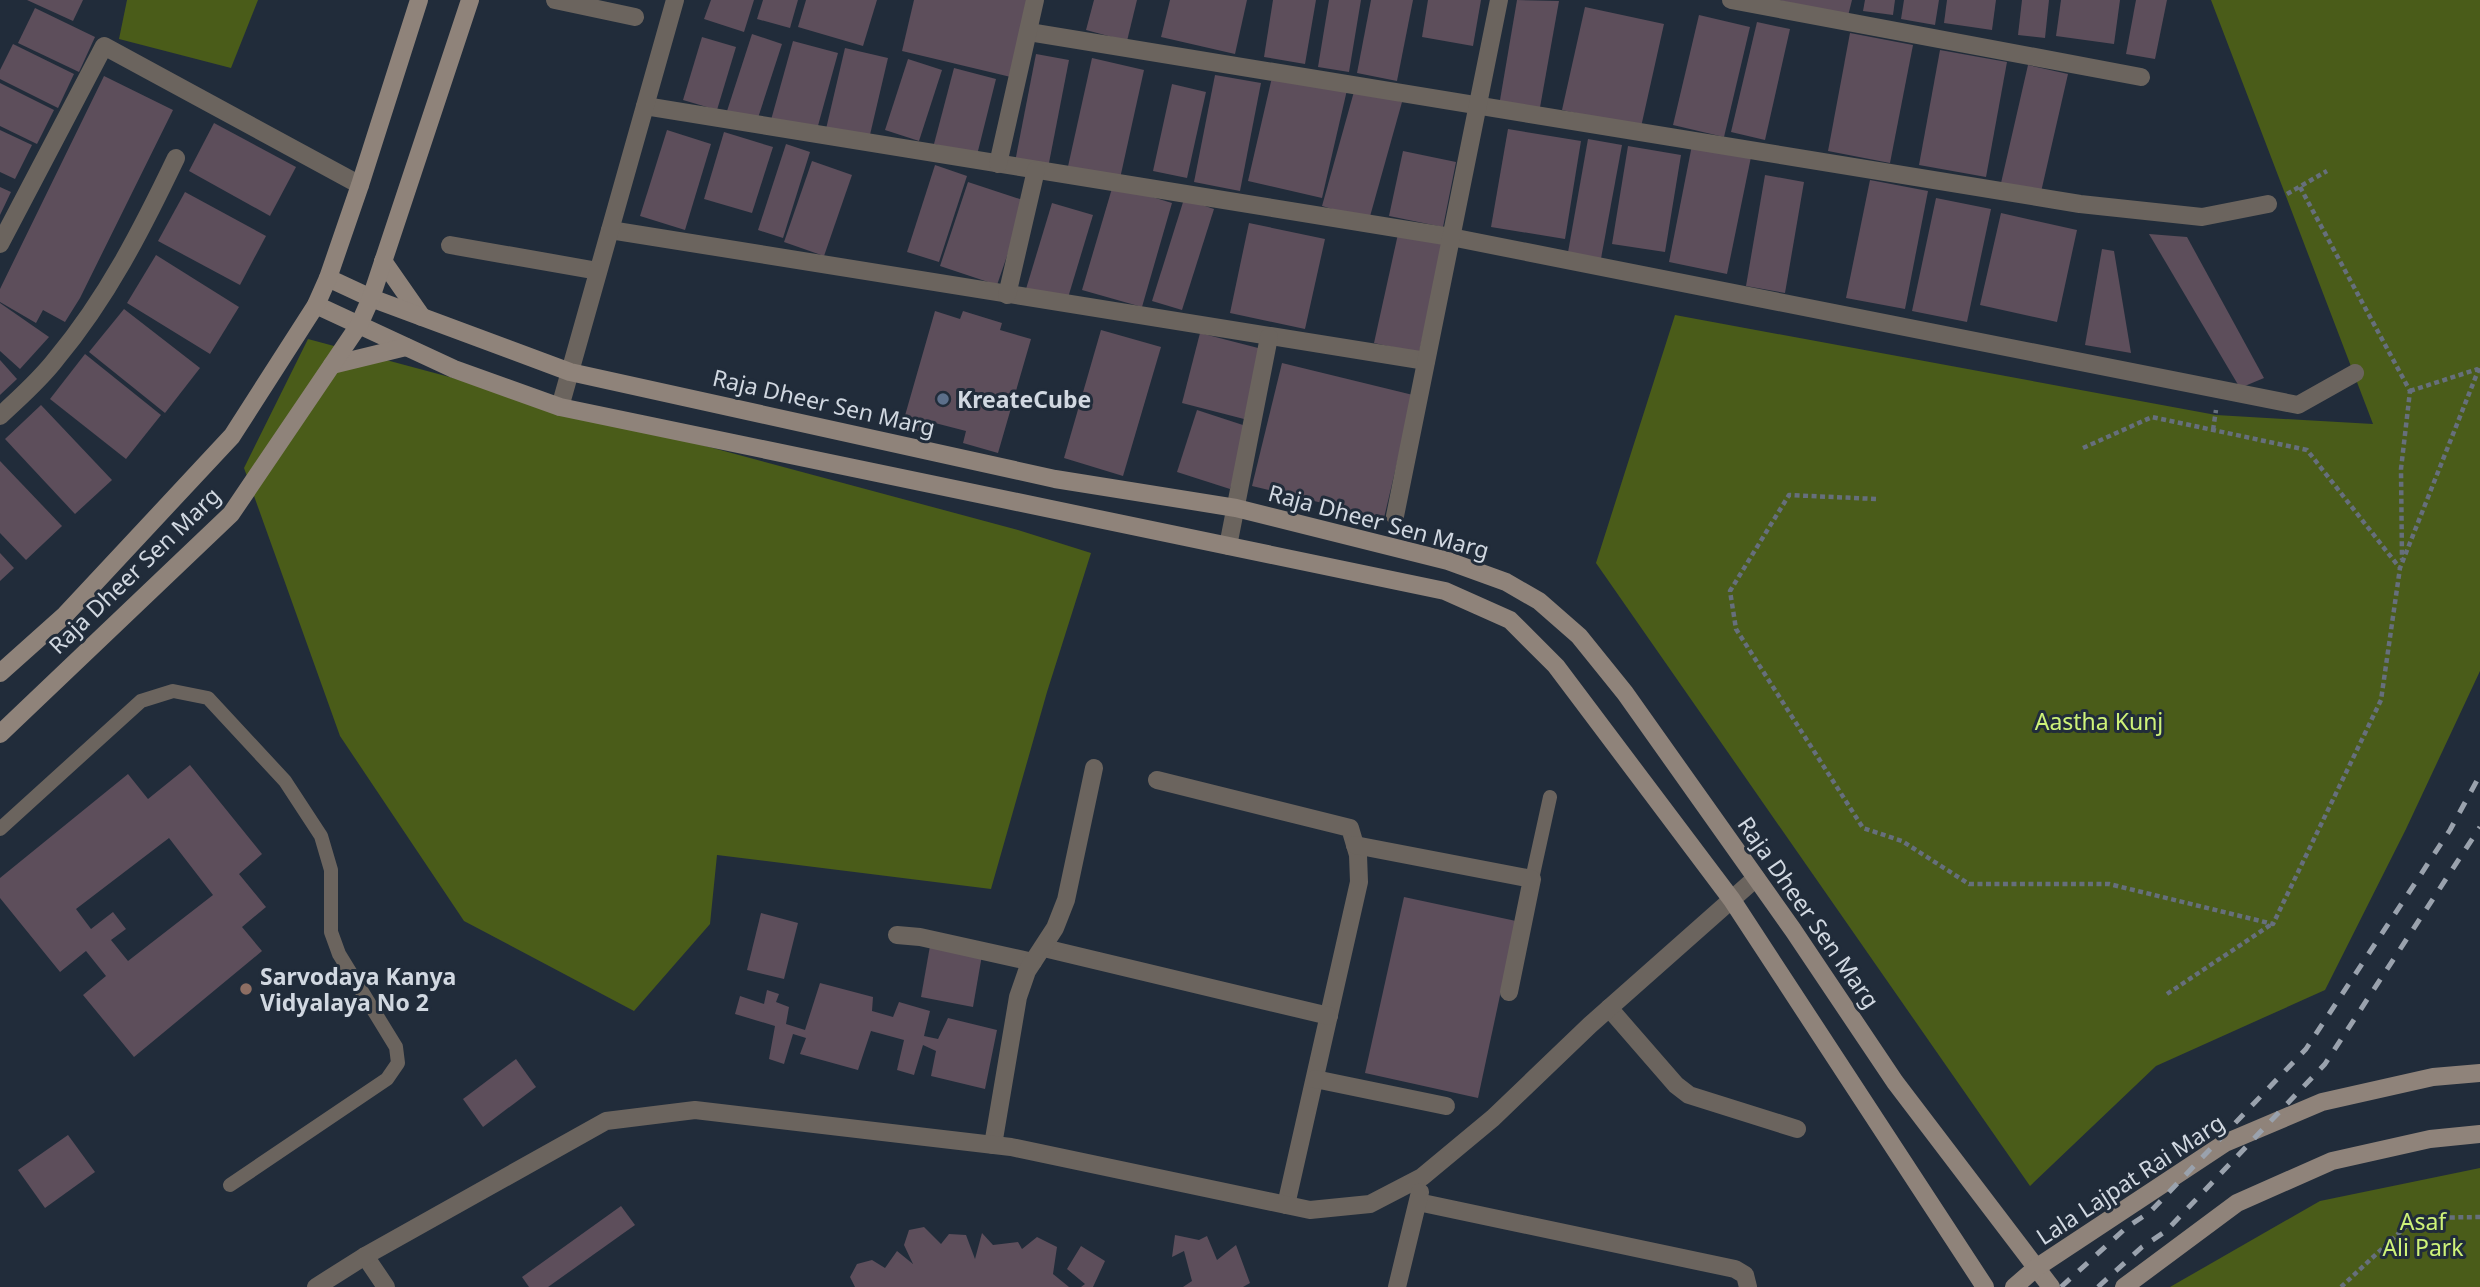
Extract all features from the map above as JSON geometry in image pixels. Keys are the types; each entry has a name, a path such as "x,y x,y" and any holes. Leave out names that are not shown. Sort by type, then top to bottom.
{"street":[{"name":"Raja Dheer Sen Marg","path":"0,673 65,615 232,436 316,305 360,185 419,0"},
{"name":"Raja Dheer Sen Marg","path":"0,734 231,514 359,325 371,298 470,0"},
{"path":"555,0 635,16"},
{"path":"560,407 675,0"},
{"path":"998,164 1035,0"},
{"path":"1395,516 1499,0"},
{"path":"1731,0 2141,77"},
{"path":"1029,32 2080,204 2202,217 2268,205"},
{"path":"0,244 104,46 360,185"},
{"path":"645,106 1451,237 2298,405 2355,373"},
{"path":"0,416 55,361 106,293 134,245 176,158"},
{"path":"1007,295 1036,170"},
{"path":"610,230 1426,361"},
{"path":"450,245 598,271"},
{"path":"383,261 422,317"},
{"name":"Raja Dheer Sen Marg","path":"328,278 371,298 570,372 1055,479 1236,508 1448,561 1506,582 1539,601 1579,636 1625,693 1756,878 1895,1082 2051,1287"},
{"path":"316,305 454,369 560,407 1445,591 1510,621 1556,666 1732,900 1985,1287"},
{"path":"1228,547 1269,337"},
{"path":"332,365 406,347"},
{"path":"993,1146 1018,997 1027,971 1039,955 1066,900 1094,768"},
{"path":"1157,780 1350,828 1355,845 1359,882 1286,1205"},
{"path":"1355,845 1532,879 1509,992"},
{"path":"316,1287 365,1256 606,1121 695,1110 993,1146 1310,1210 1370,1204 1422,1177 1493,1118 1609,1008 1756,878"},
{"path":"897,935 1039,955 1329,1016"},
{"path":"1609,1008 1676,1085 1689,1095 1797,1129"},
{"name":"Lala Lajpat Rai Marg","path":"2014,1287 2036,1268 2225,1143 2322,1102 2433,1077 2480,1073"},
{"path":"1315,1079 1446,1106"},
{"path":"2124,1287 2237,1203 2332,1161 2430,1139 2480,1134"},
{"path":"1397,1287 1422,1177"},
{"path":"1418,1202 1735,1269 1745,1275 1748,1287"},
{"path":"365,1256 386,1287"}],"lane":[{"path":"0,829 141,701 173,691 208,698 285,781 321,836 331,870 331,932 339,954 396,1047 398,1063 387,1079 230,1185"},
{"path":"1532,879 1550,797"}],"path":[{"path":"2291,192 2327,171"},
{"path":"2410,391 2479,367"},
{"path":"2167,994 2273,924 2381,701 2400,568 2479,367"},
{"path":"2083,448 2152,417 2307,450 2400,568"},
{"path":"2213,430 2214,423"},
{"path":"1876,499 1789,495 1730,590 1736,629 1863,828 1902,841 1969,884 2109,884 2273,924"},
{"path":"2341,1287 2415,1218 2480,1217"}],"green space":[{"path":"127,0 258,0 231,68 119,39"},
{"name":"Aastha Kunj","path":"2211,0 2480,0 2480,671 2406,829 2325,990 2156,1066 2030,1186 1596,563 1675,315 2216,415 2373,424"},
{"path":"308,339 1018,530 1091,553 1047,692 991,889 717,855 710,924 634,1011 464,921 340,736 244,468"},
{"name":"Asaf Ali Park","path":"2480,1168 2480,1287 2170,1287 2320,1201"}],"building":[{"path":"27,0 83,0 73,21"},
{"path":"711,0 754,0 744,32 704,19"},
{"path":"763,0 798,0 790,28 757,19"},
{"path":"806,0 877,0 863,46 798,27"},
{"path":"914,0 1033,0 1015,78 902,51"},
{"path":"1094,0 1137,0 1127,41 1086,30"},
{"path":"1170,0 1247,0 1235,54 1161,37"},
{"path":"1273,0 1316,0 1305,64 1264,57"},
{"path":"1329,0 1361,0 1349,72 1318,67"},
{"path":"1371,0 1413,0 1397,81 1357,73"},
{"path":"1428,0 1481,0 1473,46 1422,37"},
{"path":"1517,0 1559,1 1539,113 1499,106"},
{"path":"1778,0 1852,0 1848,16"},
{"path":"1865,0 1895,0 1893,15 1863,11"},
{"path":"1904,0 1939,0 1935,25 1901,19"},
{"path":"1947,0 1996,0 1992,30 1944,23"},
{"path":"2022,0 2049,0 2045,38 2018,35"},
{"path":"2061,0 2120,0 2114,44 2056,36"},
{"path":"2136,0 2167,0 2155,59 2126,54"},
{"path":"1585,7 1664,24 1641,127 1562,110"},
{"path":"35,8 95,37 79,72 18,43"},
{"path":"1699,15 1750,27 1724,137 1673,125"},
{"path":"1757,22 1790,29 1765,140 1731,132"},
{"path":"1850,33 1913,45 1890,163 1828,151"},
{"path":"752,34 782,44 757,121 727,111"},
{"path":"702,37 736,47 717,110 683,100"},
{"path":"793,41 838,53 816,133 771,120"},
{"path":"13,44 74,74 58,108 0,79 0,70"},
{"path":"845,48 888,58 869,139 826,129"},
{"path":"1940,50 2007,62 1986,177 1919,165"},
{"path":"1036,54 1069,60 1048,168 1015,162"},
{"path":"1092,58 1144,70 1119,183 1067,171"},
{"path":"908,59 942,70 919,141 885,130"},
{"path":"2028,65 2068,74 2041,192 2001,183"},
{"path":"954,68 996,79 977,155 934,144"},
{"path":"1273,73 1347,90 1322,198 1248,181"},
{"path":"1215,75 1261,83 1240,191 1194,182"},
{"path":"104,76 173,110 80,298 65,322 43,310 36,323 0,302 0,289"},
{"path":"0,83 54,110 37,144 0,126"},
{"path":"1172,84 1206,92 1187,178 1153,171"},
{"path":"1355,88 1402,102 1369,220 1322,206"},
{"path":"214,123 296,167 270,216 189,171"},
{"path":"1508,129 1581,141 1565,239 1491,227"},
{"path":"0,130 32,145 15,179 0,172"},
{"path":"667,130 711,144 685,230 640,216"},
{"path":"724,132 773,147 752,213 704,199"},
{"path":"1588,139 1622,145 1600,264 1567,258"},
{"path":"786,144 810,152 783,238 758,230"},
{"path":"1692,145 1751,157 1727,274 1669,262"},
{"path":"1628,146 1681,155 1665,252 1612,244"},
{"path":"1403,151 1456,162 1443,227 1389,216"},
{"path":"812,161 852,175 824,256 784,242"},
{"path":"935,165 967,176 939,262 907,252"},
{"path":"1765,175 1804,182 1785,293 1746,286"},
{"path":"1870,180 1928,191 1905,309 1846,298"},
{"path":"968,182 1026,201 997,285 940,266"},
{"path":"1113,185 1172,203 1142,307 1082,290"},
{"path":"0,187 11,192 0,215"},
{"path":"185,192 266,236 240,285 158,241"},
{"path":"1936,198 1991,209 1967,322 1912,311"},
{"path":"1184,199 1214,209 1182,310 1152,301"},
{"path":"1052,203 1093,215 1067,301 1026,289"},
{"path":"2001,213 2077,230 2057,322 1980,305"},
{"path":"1249,223 1325,239 1305,329 1230,313"},
{"path":"1398,234 1443,244 1419,353 1374,343"},
{"path":"2149,234 2187,237 2264,378 2240,388"},
{"path":"2102,249 2114,251 2131,353 2085,345"},
{"path":"156,255 239,307 210,354 127,303"},
{"path":"0,303 49,337 20,369 0,351"},
{"path":"124,309 200,368 165,413 89,352"},
{"path":"935,311 960,319 963,311 1002,323 1000,330 1031,339 998,453 963,443 966,431 935,423 932,435 902,426"},
{"path":"1101,330 1161,347 1123,476 1064,458"},
{"path":"1200,333 1262,349 1244,419 1182,403"},
{"path":"85,354 161,415 126,459 50,399"},
{"path":"0,360 17,379 0,395"},
{"path":"1282,363 1413,395 1384,518 1252,486"},
{"path":"41,405 112,480 75,514 5,439"},
{"path":"1197,410 1249,427 1230,489 1177,472"},
{"path":"0,461 62,526 26,560 0,533"},
{"path":"0,553 14,568 0,581"},
{"path":"190,765 262,854 239,874 266,907 242,927 262,951 134,1057 83,995 106,976 86,951 60,972 0,898 0,878 128,774 148,799","holes":["169,838 213,895 128,961 111,940 126,929 113,912 91,929 76,909"]},
{"path":"1404,897 1516,921 1478,1098 1365,1073"},
{"path":"761,913 798,923 784,979 747,970"},
{"path":"930,946 982,955 973,1007 921,997"},
{"path":"820,983 873,997 872,1011 893,1017 899,1002 930,1011 924,1036 938,1039 948,1018 997,1030 985,1089 931,1076 936,1051 923,1045 914,1075 897,1070 904,1040 871,1031 858,1070 800,1054 806,1038 793,1034 784,1064 769,1059 775,1026 735,1014 740,996 764,1004 767,990 779,994 776,1002 789,1007 786,1024 805,1030"},
{"path":"516,1059 536,1087 483,1127 463,1099"},
{"path":"68,1135 95,1172 45,1208 18,1170"},
{"path":"621,1206 635,1225 548,1287 529,1287 522,1277"},
{"path":"924,1227 941,1244 949,1234 966,1235 975,1259 982,1233 993,1245 1018,1242 1022,1249 1037,1237 1057,1247 1053,1274 1069,1287 855,1287 850,1277 857,1264 872,1260 885,1268 897,1251 913,1264 904,1245 909,1230"},
{"path":"1175,1235 1199,1240 1207,1236 1217,1260 1236,1245 1250,1283 1243,1287 1183,1287 1192,1281 1184,1251 1172,1257"},
{"path":"1081,1246 1105,1261 1093,1287 1081,1287 1085,1284 1067,1269"}],"railway":[{"path":"2061,1287 2127,1227 2150,1212 2306,1049 2450,830 2480,775"},
{"path":"2098,1287 2142,1247 2166,1231 2325,1064 2480,827"}],"place":[{"name":"KreateCube","path":"943,399"},
{"name":"Sarvodaya Kanya Vidyalaya No 2","path":"246,989"}]}
